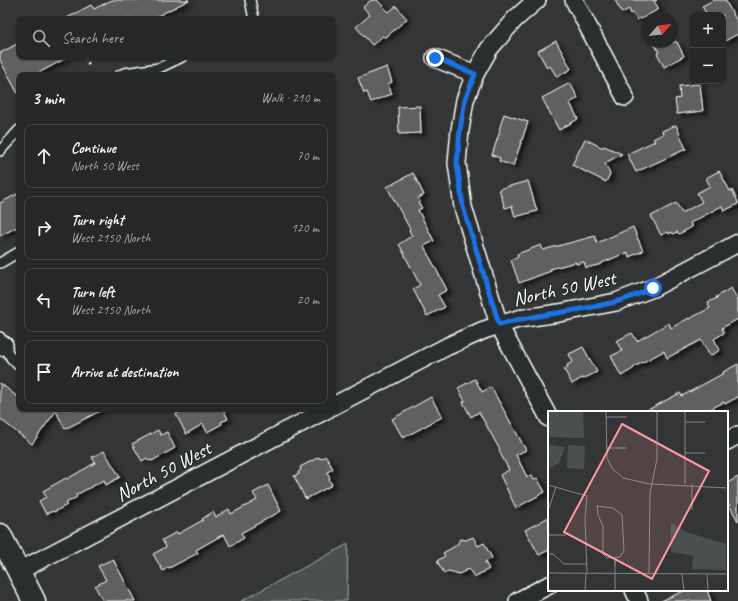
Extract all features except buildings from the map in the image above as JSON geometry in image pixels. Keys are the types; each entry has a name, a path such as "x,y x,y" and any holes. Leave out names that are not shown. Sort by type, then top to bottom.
{"main road":[{"path":"0,535 34,601"}],"street":[{"path":"537,0 515,19 489,49 475,74 465,100 457,163 463,207 499,324 548,416"},
{"path":"574,0 625,97"},
{"path":"435,58 475,74"},
{"name":"North 50 West","path":"336,404 448,346 484,330 518,319 616,302 653,288 738,243"},
{"name":"North 50 West","path":"18,571 322,412"},
{"path":"728,441 738,436"},
{"path":"518,601 548,586"},
{"path":"634,591 639,601"}],"lane":[{"path":"250,0 253,16"},
{"path":"131,72 159,68 176,60"},
{"path":"0,151 16,133"},
{"path":"0,263 16,254"},
{"path":"1,343 16,363"}],"path":[{"path":"87,60 90,65"}],"shaded area":[{"path":"348,544 347,601 241,601"}],"route":[{"path":"435,58 475,74 465,100 457,163 463,207 499,324 518,319 616,302 653,288"}]}
